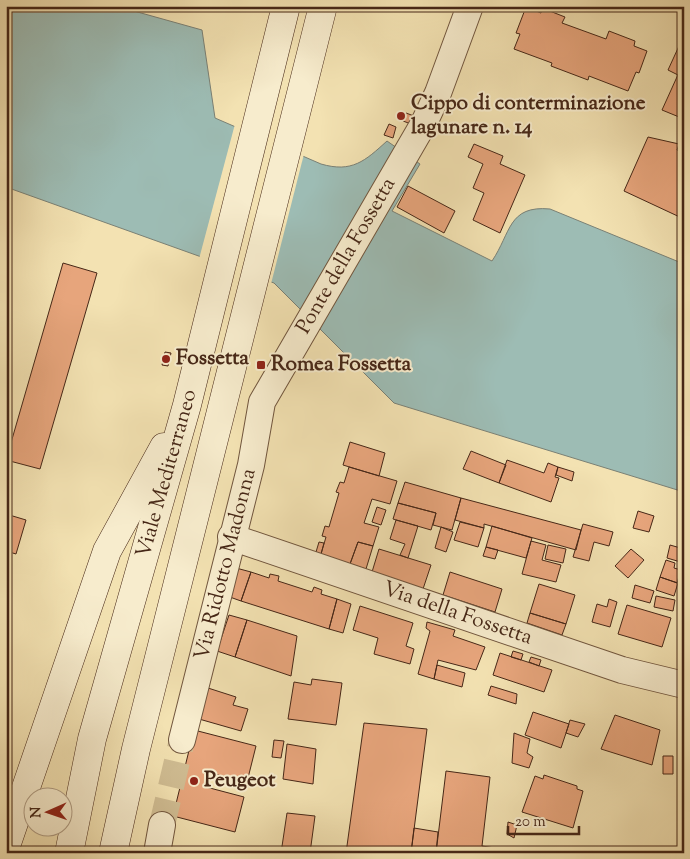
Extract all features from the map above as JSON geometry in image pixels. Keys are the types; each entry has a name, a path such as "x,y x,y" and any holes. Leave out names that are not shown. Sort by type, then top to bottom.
{"street":[{"name":"Viale Mediterraneo","path":"68,853 92,740 187,404 286,6"},
{"name":"Viale Mediterraneo","path":"113,853 136,749 324,6"},
{"name":"Ponte della Fossetta","path":"269,388 424,123 438,93 470,6"},
{"name":"Via Ridotto Madonna","path":"182,740 251,465 258,416 269,388"},
{"path":"6,846 106,551 187,404"},
{"name":"Via della Fossetta","path":"232,537 622,670 684,685"},
{"path":"157,853 162,825"}],"water":[{"path":"6,6 116,6 202,30 215,118 321,164 332,166 350,166 357,163 372,154 387,141 420,164 392,211 492,261 512,223 518,216 536,209 550,209 684,264 684,492 394,403 274,283 6,187"}],"pier":[{"path":"235,124 304,154 271,284 199,259"}],"building":[{"path":"526,7 541,13 542,8 565,17 562,23 606,39 609,31 635,41 634,46 647,51 639,73 636,72 628,91 589,76 588,80 551,66 552,63 514,49 520,34 516,33"},
{"path":"679,46 684,48 684,69 681,68 678,75 668,70"},
{"path":"681,68 684,69 684,119 662,110"},
{"path":"406,113 414,116 411,124 403,121"},
{"path":"389,124 396,127 393,138 384,135"},
{"path":"648,137 679,144 677,150 684,153 684,219 624,191"},
{"path":"474,144 503,156 500,164 525,175 500,233 473,220 484,193 473,188 483,164 468,157"},
{"path":"408,186 455,211 444,233 397,207"},
{"path":"63,263 97,273 40,469 6,460"},
{"name":"Fossetta","path":"165,352 171,353 168,366 162,365"},
{"path":"350,442 385,453 379,476 343,465"},
{"path":"471,451 506,465 499,483 463,469"},
{"path":"507,460 544,473 548,463 558,467 555,477 559,478 551,502 499,483"},
{"path":"349,467 397,481 390,504 372,499 364,523 379,527 373,546 358,542 350,564 321,554 326,537 322,536 325,526 329,527 339,493 336,492 340,482 344,483"},
{"path":"558,467 574,472 572,481 556,475"},
{"path":"405,482 461,498 452,530 433,525 436,513 398,503"},
{"path":"461,498 581,530 576,550 484,524 484,528 455,520"},
{"path":"398,503 436,513 431,530 393,519"},
{"path":"377,507 386,510 381,525 372,522"},
{"path":"638,511 654,516 649,532 633,528"},
{"path":"6,514 26,520 16,554 6,551"},
{"path":"396,520 418,526 408,558 400,555 405,544 390,539"},
{"path":"460,522 484,528 478,547 454,540"},
{"path":"583,524 613,532 609,546 594,542 589,561 573,557"},
{"path":"492,526 532,538 526,558 486,547"},
{"path":"441,527 453,532 446,552 435,548"},
{"path":"531,541 546,545 542,560 561,565 556,582 522,574"},
{"path":"319,542 324,543 321,554 316,552"},
{"path":"358,542 373,546 366,569 350,564"},
{"path":"548,545 566,549 563,563 545,559"},
{"path":"670,545 684,549 684,563 667,558"},
{"path":"486,547 498,550 495,559 483,556"},
{"path":"379,549 431,565 423,589 372,572"},
{"path":"631,549 644,560 628,578 615,566"},
{"path":"666,560 675,563 674,568 681,570 677,583 660,577"},
{"path":"236,568 251,572 241,601 227,596"},
{"path":"251,572 269,578 270,574 279,576 278,581 312,592 314,587 322,590 321,594 337,599 329,629 241,601"},
{"path":"450,572 502,589 495,612 443,595"},
{"path":"660,577 678,583 674,596 656,590"},
{"path":"539,584 575,595 566,624 530,613"},
{"path":"635,585 654,591 650,603 632,598"},
{"path":"656,596 675,600 673,611 654,607"},
{"path":"684,597 684,615 679,614"},
{"path":"337,599 351,604 343,633 329,629"},
{"path":"609,599 617,602 610,627 592,622 597,604 607,607"},
{"path":"627,605 671,618 662,647 618,634"},
{"path":"360,606 413,623 406,646 414,649 410,664 374,654 378,638 353,630"},
{"path":"530,613 566,624 562,635 527,623"},
{"path":"229,615 247,620 235,657 217,651"},
{"path":"247,620 297,636 291,676 235,657"},
{"path":"427,622 455,630 453,636 485,647 476,670 438,660 434,679 418,674 430,631 426,628"},
{"path":"513,651 523,654 521,660 511,657"},
{"path":"500,653 552,670 544,692 493,675"},
{"path":"531,657 541,660 539,666 529,662"},
{"path":"437,665 465,673 462,687 434,679"},
{"path":"312,679 342,683 336,725 288,719 294,682 311,685"},
{"path":"491,686 517,694 516,704 488,695"},
{"path":"208,688 236,697 233,705 248,709 241,731 199,719"},
{"path":"533,712 569,724 561,748 525,735"},
{"path":"615,715 660,730 652,765 601,749"},
{"path":"570,720 585,724 578,737 566,733"},
{"path":"364,723 427,729 411,853 346,853"},
{"path":"194,730 256,746 247,782 210,773 206,787 244,797 235,832 173,816"},
{"path":"514,733 530,739 527,753 533,757 529,768 512,763"},
{"path":"684,738 684,755 681,755"},
{"path":"274,740 284,741 281,758 272,757"},
{"path":"287,744 316,749 313,784 283,779"},
{"path":"663,756 673,756 673,774 663,774"},
{"path":"446,771 490,777 482,846 495,848 494,853 436,853"},
{"path":"544,775 577,786 577,789 583,791 573,828 522,812 535,776 543,779"},
{"path":"287,813 315,816 310,853 281,853"},
{"path":"508,822 517,825 514,838 507,834"},
{"path":"414,828 438,832 436,853 411,853"}],"tunnel":[{"path":"162,825 182,740"}],"place":[{"name":"Cippo di conterminazione lagunare n. 14","path":"401,116"},
{"name":"Fossetta","path":"166,359"},
{"name":"Romea Fossetta","path":"261,365"},
{"name":"Peugeot","path":"194,781"}]}
